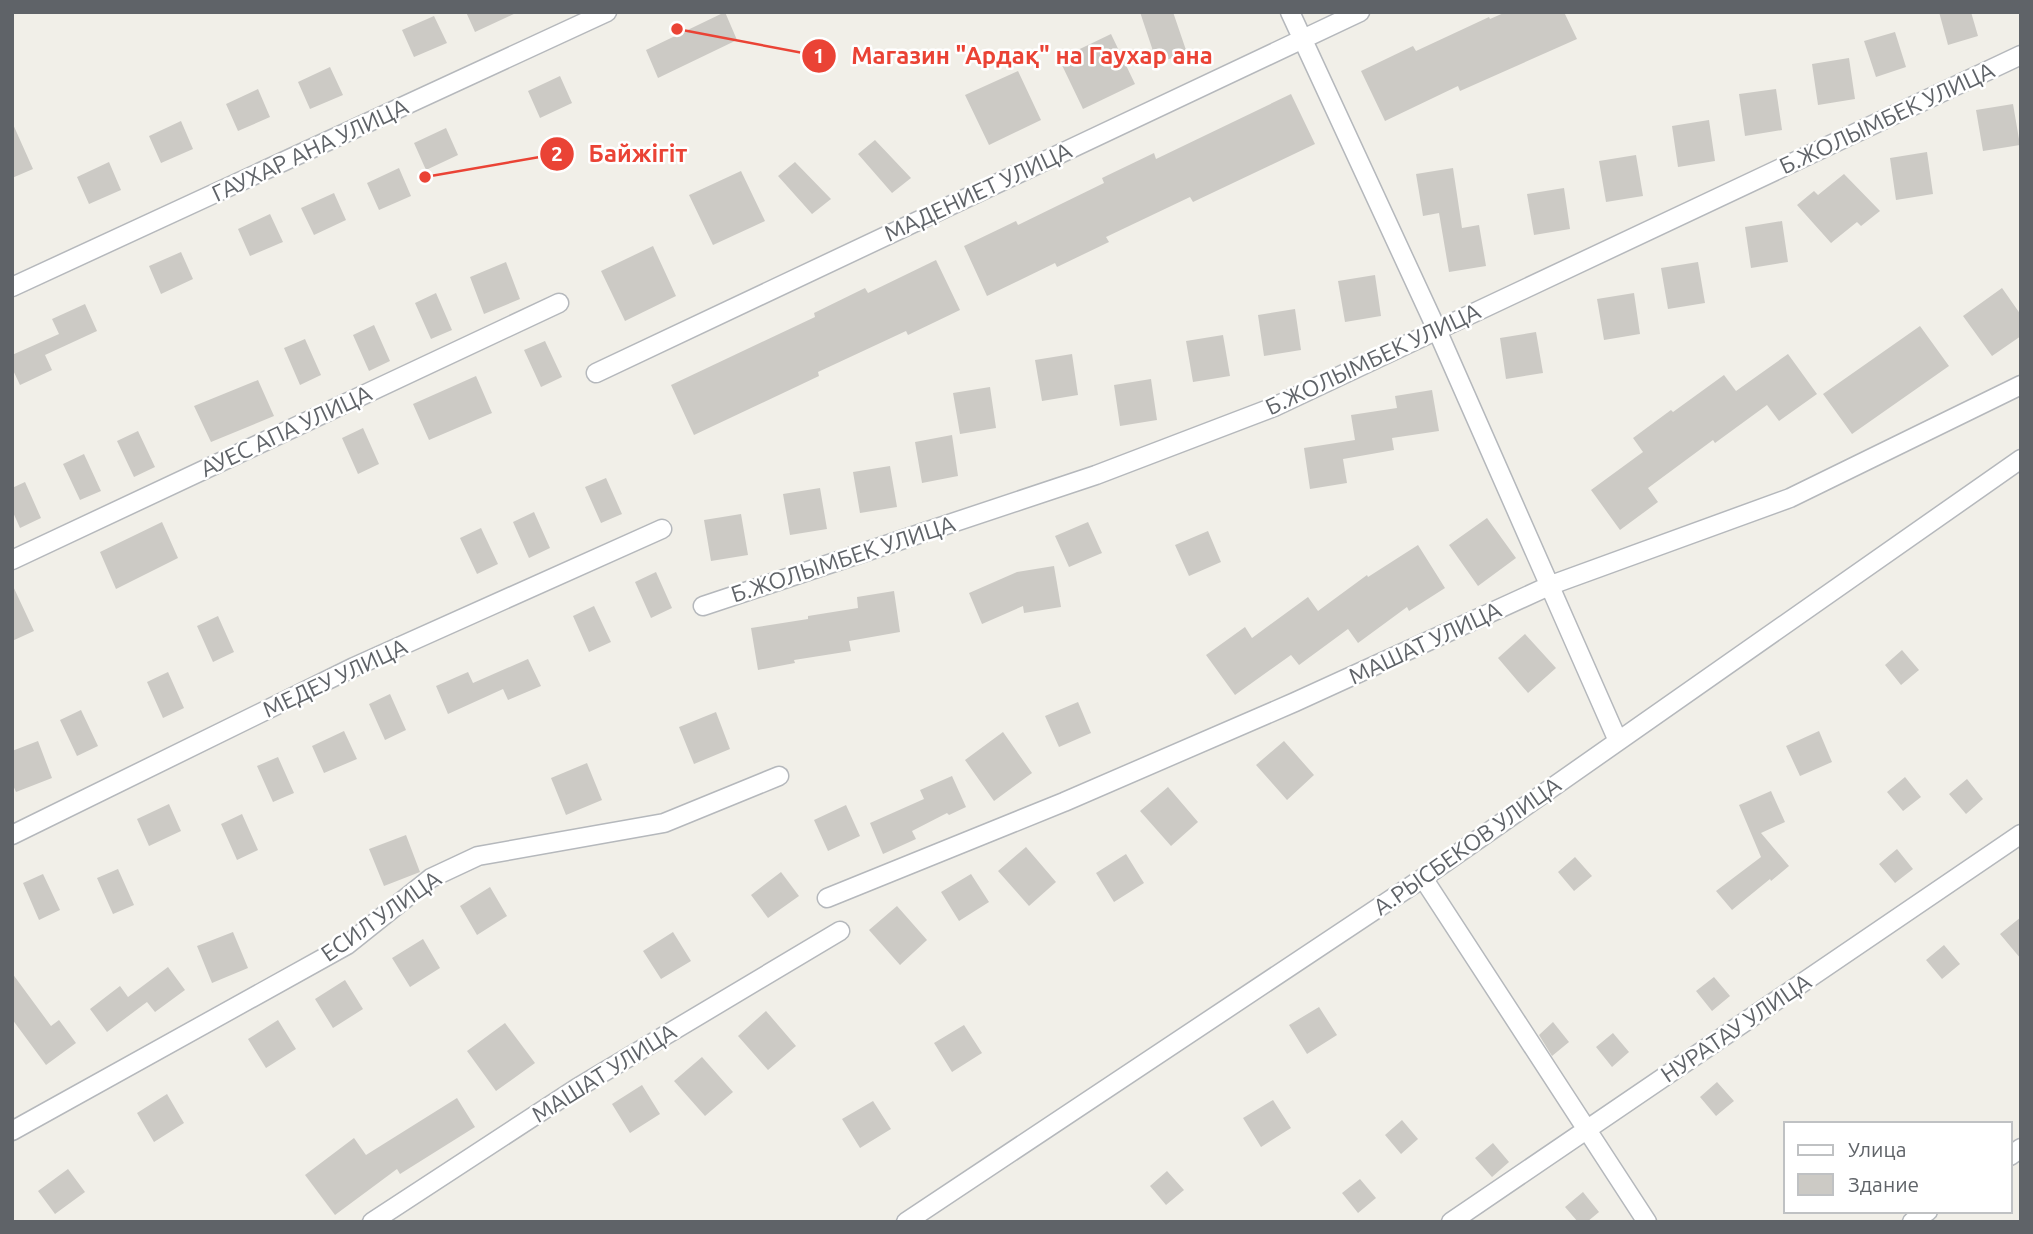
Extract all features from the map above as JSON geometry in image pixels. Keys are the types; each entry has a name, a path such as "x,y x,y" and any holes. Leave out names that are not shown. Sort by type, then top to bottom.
{"street":[{"name":"ГАУХАР АНА УЛИЦА","path":"12,287 607,12"},
{"path":"1290,12 1437,330 1618,741"},
{"name":"МАДЕНИЕТ УЛИЦА","path":"596,373 1360,12"},
{"name":"Б.ЖОЛЫМБЕК УЛИЦА","path":"703,606 1096,475 1274,407 2021,55"},
{"name":"АУЕС АПА УЛИЦА","path":"12,560 559,303"},
{"name":"МАШАТ УЛИЦА","path":"827,898 1064,802 1269,713 1551,585 1790,498 2021,385"},
{"name":"А.РЫСБЕКОВ УЛИЦА","path":"906,1222 1423,878 2021,459"},
{"name":"МЕДЕУ УЛИЦА","path":"12,835 354,667 662,529"},
{"name":"ЕСИЛ УЛИЦА","path":"12,1131 347,945 431,878 478,856 664,823 779,776"},
{"name":"НУРАТАУ УЛИЦА","path":"1451,1222 2021,834"},
{"path":"1423,878 1647,1222"},
{"name":"МАШАТ УЛИЦА","path":"372,1222 577,1088 840,931"}],"building":[{"path":"466,12 518,12 475,32"},
{"path":"725,12 737,40 658,78 646,50"},
{"path":"1140,12 1173,12 1187,53 1157,63"},
{"path":"1506,12 1564,12 1577,39 1460,91 1458,86 1385,121 1361,71 1413,46 1416,51 1489,17 1490,19"},
{"path":"1939,12 1971,12 1978,36 1948,45"},
{"path":"434,16 447,43 414,57 402,30"},
{"path":"1895,32 1906,67 1876,77 1864,41"},
{"path":"1111,34 1135,84 1083,109 1059,59"},
{"path":"1849,58 1855,99 1818,105 1812,64"},
{"path":"330,67 343,95 310,109 298,82"},
{"path":"1018,71 1041,120 989,145 965,95"},
{"path":"560,76 572,103 540,118 528,91"},
{"path":"258,89 270,117 238,131 226,104"},
{"path":"1776,89 1782,130 1745,136 1739,94"},
{"path":"1291,94 1315,144 1193,202 1190,197 1106,237 1109,242 1057,267 1055,263 987,296 964,246 1016,221 1018,225 1104,183 1102,178 1154,153 1156,159"},
{"path":"2013,104 2020,145 1983,151 1976,110"},
{"path":"1709,120 1715,161 1678,167 1672,126"},
{"path":"181,121 193,149 161,163 149,136"},
{"path":"12,122 33,169 12,178"},
{"path":"446,128 458,155 426,170 414,143"},
{"path":"875,140 911,178 892,193 858,154"},
{"path":"1927,152 1933,194 1896,200 1890,158"},
{"path":"1636,155 1643,196 1606,202 1599,161"},
{"path":"109,162 121,190 89,204 77,177"},
{"path":"795,162 831,199 812,214 778,176"},
{"path":"399,168 411,196 379,210 367,183"},
{"path":"1453,168 1462,228 1479,225 1486,266 1449,272 1439,213 1423,216 1416,174"},
{"path":"741,171 765,221 713,245 689,195"},
{"path":"1844,174 1880,211 1861,226 1857,222 1831,243 1797,205 1814,191 1818,195"},
{"path":"1564,188 1570,229 1534,235 1527,194"},
{"path":"334,193 346,220 314,235 301,208"},
{"path":"270,214 283,242 250,256 238,229"},
{"path":"1782,221 1788,262 1751,268 1745,227"},
{"path":"653,246 676,296 625,321 601,271"},
{"path":"181,252 193,279 161,294 149,266"},
{"path":"936,260 960,310 908,335 906,331 818,372 819,376 694,435 671,385 815,317 814,313 865,288 868,293"},
{"path":"506,262 520,299 484,314 470,277"},
{"path":"1698,262 1705,303 1668,309 1661,268"},
{"path":"1375,275 1381,316 1345,322 1338,281"},
{"path":"2002,288 2021,315 2021,336 1992,356 1963,316"},
{"path":"436,293 452,330 431,339 415,303"},
{"path":"1634,293 1640,334 1604,340 1597,299"},
{"path":"85,304 97,331 45,355 52,370 20,385 12,368 12,355 59,334 52,319"},
{"path":"1295,309 1301,350 1264,356 1258,315"},
{"path":"374,325 390,361 369,371 353,335"},
{"path":"1920,326 1949,366 1852,434 1823,394"},
{"path":"1536,332 1543,373 1506,379 1500,338"},
{"path":"1223,335 1230,376 1193,382 1186,341"},
{"path":"305,339 321,375 300,385 284,348"},
{"path":"545,341 562,377 541,387 524,350"},
{"path":"1072,354 1078,395 1042,401 1035,360"},
{"path":"1788,354 1817,394 1779,421 1767,405 1715,443 1713,440 1648,488 1658,502 1620,530 1591,490 1643,452 1633,438 1724,375 1736,391"},
{"path":"476,376 492,413 429,440 413,404"},
{"path":"1151,379 1157,420 1120,426 1114,385"},
{"path":"258,380 274,416 211,442 194,406"},
{"path":"990,387 996,428 960,434 953,393"},
{"path":"1432,390 1439,431 1392,438 1394,450 1343,459 1347,483 1310,489 1304,448 1355,440 1351,415 1397,408 1395,396"},
{"path":"363,428 379,464 358,474 342,438"},
{"path":"138,431 155,467 134,477 117,441"},
{"path":"952,435 958,476 922,483 915,442"},
{"path":"84,454 101,491 80,500 63,464"},
{"path":"890,466 897,507 860,513 853,472"},
{"path":"606,478 622,514 601,523 585,487"},
{"path":"25,482 41,518 20,528 12,510 12,488"},
{"path":"820,488 827,529 790,535 783,494"},
{"path":"534,512 550,548 529,558 513,522"},
{"path":"741,514 748,555 711,561 704,520"},
{"path":"1487,518 1516,558 1478,586 1449,545"},
{"path":"162,522 178,558 116,589 100,552"},
{"path":"1088,522 1102,553 1069,567 1055,536"},
{"path":"481,528 498,564 477,574 460,538"},
{"path":"1208,531 1221,562 1189,576 1175,545"},
{"path":"1418,545 1445,588 1409,611 1407,607 1358,643 1348,629 1299,665 1291,655 1235,695 1206,655 1245,627 1252,638 1308,597 1318,611 1367,575 1368,577"},
{"path":"1054,566 1061,607 1024,613 1023,606 982,624 969,593 1017,572"},
{"path":"656,572 672,608 651,618 635,582"},
{"path":"12,584 34,631 12,641"},
{"path":"894,591 900,632 849,641 851,651 794,660 795,663 758,670 751,628 858,608 857,597"},
{"path":"594,606 611,642 589,652 573,616"},
{"path":"218,616 234,652 213,662 197,626"},
{"path":"1525,634 1556,668 1528,693 1498,658"},
{"path":"1902,650 1919,670 1901,685 1885,665"},
{"path":"528,659 541,686 508,700 503,689 448,714 436,686 468,672 473,683"},
{"path":"168,672 184,708 163,718 147,682"},
{"path":"390,694 406,730 385,740 369,704"},
{"path":"1078,702 1091,733 1059,747 1045,716"},
{"path":"81,710 98,746 77,756 60,720"},
{"path":"716,712 730,749 694,764 679,727"},
{"path":"344,731 357,759 324,773 312,746"},
{"path":"1819,731 1832,762 1800,776 1786,746"},
{"path":"1003,732 1032,773 994,801 965,760"},
{"path":"38,741 52,778 16,792 12,783 12,751"},
{"path":"1284,741 1314,775 1287,800 1256,765"},
{"path":"278,757 294,793 273,802 257,766"},
{"path":"587,763 602,800 566,815 551,778"},
{"path":"952,776 966,807 949,815 947,813 912,831 916,839 883,854 870,823 924,799 920,790"},
{"path":"1905,777 1921,797 1903,811 1887,792"},
{"path":"1967,779 1983,799 1966,814 1949,794"},
{"path":"1168,787 1198,822 1171,846 1140,811"},
{"path":"1771,791 1785,822 1761,833 1789,866 1732,910 1716,891 1761,857 1739,805"},
{"path":"169,804 181,831 149,846 137,819"},
{"path":"846,805 860,836 828,851 814,820"},
{"path":"242,814 258,850 237,860 221,824"},
{"path":"406,835 420,872 384,886 369,849"},
{"path":"1026,847 1056,882 1029,906 998,871"},
{"path":"1897,849 1913,869 1895,883 1879,864"},
{"path":"1126,854 1144,883 1114,902 1096,873"},
{"path":"1575,857 1592,876 1574,891 1558,872"},
{"path":"118,869 134,905 113,914 97,878"},
{"path":"781,872 799,896 768,918 751,895"},
{"path":"43,874 60,910 39,920 23,883"},
{"path":"971,874 989,902 959,921 941,892"},
{"path":"490,887 507,916 477,935 460,906"},
{"path":"897,906 927,940 900,965 869,930"},
{"path":"2021,917 2021,959 2000,934"},
{"path":"233,932 248,968 212,983 197,946"},
{"path":"673,932 691,961 661,979 643,951"},
{"path":"423,939 440,968 410,987 392,958"},
{"path":"1944,945 1960,964 1942,979 1926,960"},
{"path":"168,967 185,990 155,1012 147,1002 107,1032 90,1009 120,986 128,997"},
{"path":"12,973 51,1026 59,1020 76,1043 46,1065 12,1019"},
{"path":"1714,977 1730,996 1712,1011 1696,991"},
{"path":"345,980 363,1009 333,1028 315,999"},
{"path":"1319,1007 1337,1035 1307,1054 1289,1025"},
{"path":"766,1011 796,1046 768,1070 738,1036"},
{"path":"278,1020 296,1049 266,1068 248,1039"},
{"path":"1553,1022 1569,1042 1552,1056 1539,1035"},
{"path":"505,1023 535,1063 496,1091 467,1051"},
{"path":"964,1025 982,1053 952,1072 934,1043"},
{"path":"1613,1033 1629,1052 1612,1067 1596,1047"},
{"path":"702,1057 733,1092 705,1116 674,1081"},
{"path":"1717,1082 1734,1101 1716,1116 1700,1097"},
{"path":"642,1085 660,1114 630,1133 612,1104"},
{"path":"167,1094 184,1123 154,1142 137,1113"},
{"path":"457,1098 475,1127 400,1174 397,1169 335,1215 305,1175 354,1138 366,1155"},
{"path":"1273,1100 1291,1128 1261,1147 1243,1118"},
{"path":"873,1101 891,1129 860,1148 842,1119"},
{"path":"1402,1120 1418,1139 1401,1154 1385,1135"},
{"path":"1493,1143 1509,1162 1492,1177 1475,1158"},
{"path":"68,1169 85,1192 55,1214 38,1191"},
{"path":"1167,1171 1184,1190 1166,1205 1150,1186"},
{"path":"1360,1179 1376,1198 1358,1213 1342,1193"},
{"path":"1583,1192 1599,1212 1587,1222 1578,1222 1565,1207"}],"place":[{"name":"Магазин \"Ардақ\" на Гаухар ана","path":"677,29"},
{"name":"Байжігіт","path":"425,177"}]}
